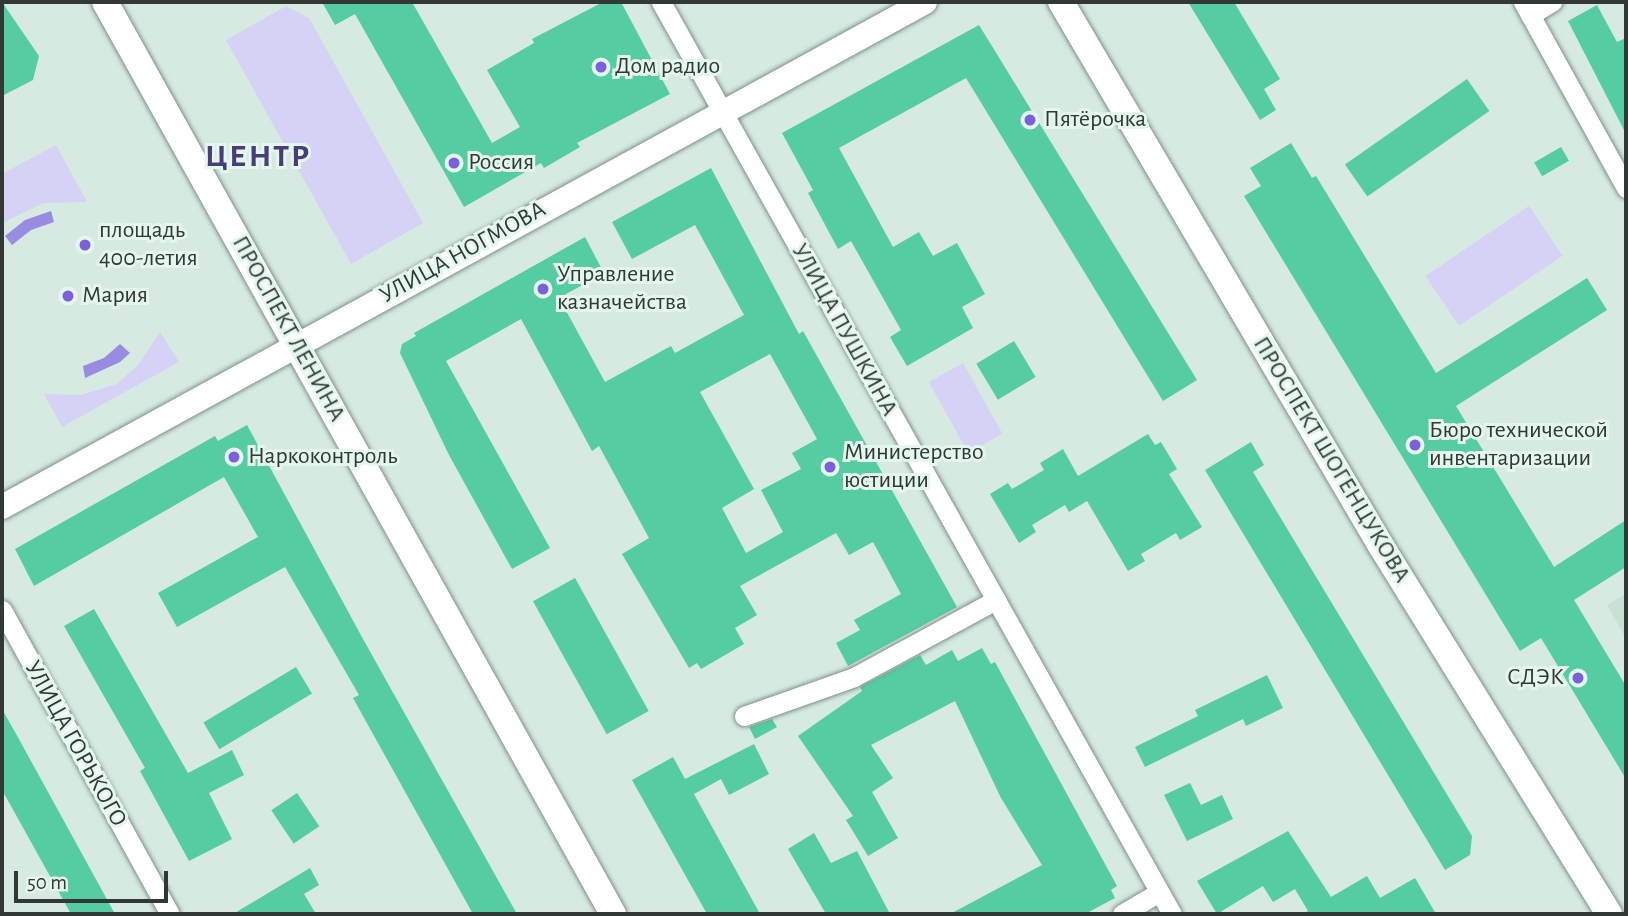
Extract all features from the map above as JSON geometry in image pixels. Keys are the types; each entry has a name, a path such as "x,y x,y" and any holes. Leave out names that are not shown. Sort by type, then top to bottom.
{"main road":[{"name":"ПРОСПЕКТ ЛЕНИНА","path":"105,2 613,914"},
{"name":"ПРОСПЕКТ ШОГЕНЦУКОВА","path":"1060,2 1375,535 1609,914"}],"street":[{"name":"УЛИЦА ПУШКИНА","path":"661,2 1172,914"},
{"name":"УЛИЦА НОГМОВА","path":"2,507 925,2"},
{"path":"1552,2 1527,8 1626,188"},
{"path":"744,716 854,677 996,600"},
{"name":"УЛИЦА ГОРЬКОГО","path":"2,610 170,914"},
{"path":"1122,914 1159,892"}],"shaded area":[{"path":"286,6 309,18 423,223 351,264 226,40"},
{"path":"56,145 87,202 43,203 2,223 2,174"},
{"path":"1529,206 1563,256 1459,326 1425,276"},
{"path":"51,211 54,222 31,230 12,245 5,236 25,220"},
{"path":"160,332 179,362 62,427 44,394 81,395 117,384 138,365"},
{"path":"120,344 130,353 120,362 85,378 83,366 104,358"},
{"path":"963,363 1002,434 968,453 929,382"},
{"path":"1626,594 1626,639 1607,605"}],"building":[{"path":"2,2 39,56 33,80 2,96"},
{"path":"322,2 412,2 492,143 520,127 487,70 534,43 532,39 603,2 621,2 670,94 577,143 580,147 544,168 541,163 464,207 355,14 335,25"},
{"path":"1188,2 1234,2 1280,79 1264,89 1276,110 1260,120"},
{"path":"1597,5 1617,42 1626,38 1626,134 1568,21"},
{"path":"979,25 1197,380 1163,401 966,78 839,148 893,247 919,232 933,256 957,243 985,294 962,307 973,328 907,366 890,337 901,330 851,241 838,249 808,193 813,190 782,133"},
{"path":"1467,79 1489,111 1367,196 1345,164"},
{"path":"1291,143 1312,178 1316,176 1436,373 1587,278 1607,310 1456,406 1554,567 1626,520 1626,567 1574,600 1626,686 1626,779 1541,638 1520,651 1244,196 1261,186 1250,168"},
{"path":"1561,147 1569,161 1542,176 1534,162"},
{"path":"711,168 799,334 803,331 957,607 848,666 836,643 860,630 854,620 901,594 873,542 849,555 836,533 740,586 757,615 735,628 744,644 701,669 697,663 689,668 622,554 649,538 599,446 592,451 521,319 446,361 550,548 512,569 449,455 400,353 402,344 416,336 414,333 585,237 604,273 559,298 605,382 671,346 675,353 744,315 695,225 632,259 612,222","holes":["770,354 817,439 792,453 801,469 761,490 783,532 746,553 722,508 754,489 700,392"]},
{"path":"1014,341 1036,377 998,400 976,364"},
{"path":"247,425 517,914 473,914 353,698 359,695 285,567 177,627 158,593 258,537 224,477 34,586 15,549 215,436 218,441"},
{"path":"1148,434 1155,445 1161,442 1177,469 1169,474 1202,527 1180,540 1176,533 1141,554 1145,561 1128,571 1087,501 1069,512 1065,505 1032,525 1036,532 1019,543 990,494 1008,483 1012,489 1044,470 1040,463 1063,449 1078,476"},
{"path":"1251,442 1264,465 1253,472 1472,836 1470,855 1445,870 1205,470"},
{"path":"575,578 649,711 607,734 533,601"},
{"path":"94,609 188,773 232,750 244,775 209,793 232,839 189,861 140,771 145,768 64,626"},
{"path":"982,648 991,664 995,662 1117,886 1111,890 1115,898 1085,914 950,914 1042,865 1001,798 955,701 871,745 893,778 872,792 898,838 868,856 846,820 853,816 798,736 862,691 860,687 920,655 926,665 952,650 958,661"},
{"path":"296,667 312,694 219,749 203,723"},
{"path":"1267,675 1283,708 1246,726 1243,719 1145,767 1135,747 1198,716 1195,710"},
{"path":"2,709 115,914 71,914 2,790"},
{"path":"772,719 777,727 755,739 749,727"},
{"path":"754,744 769,774 729,795 721,779 694,794 760,914 707,914 632,780 673,757 685,779"},
{"path":"1190,783 1201,805 1222,795 1233,819 1187,841 1164,795"},
{"path":"297,793 319,826 294,843 271,810"},
{"path":"1288,831 1331,897 1367,876 1380,898 1415,878 1436,914 1301,914 1308,911 1295,889 1273,902 1263,886 1217,914 1197,881"},
{"path":"814,833 831,863 857,851 890,914 826,914 788,849"},
{"path":"310,868 319,885 304,894 316,914 233,914"}],"place":[{"name":"Дом радио","path":"601,67"},
{"name":"Пятёрочка","path":"1030,120"},
{"name":"Россия","path":"454,163"},
{"name":"площадь 400-летия","path":"85,245"},
{"name":"Управление казначейства","path":"543,289"},
{"name":"Мария","path":"68,296"},
{"name":"Бюро технической инвентаризации","path":"1415,445"},
{"name":"Наркоконтроль","path":"234,457"},
{"name":"Министерство юстиции","path":"830,467"},
{"name":"СДЭК","path":"1578,678"}],"district":[{"name":"ЦЕНТР","path":"258,156"}]}
